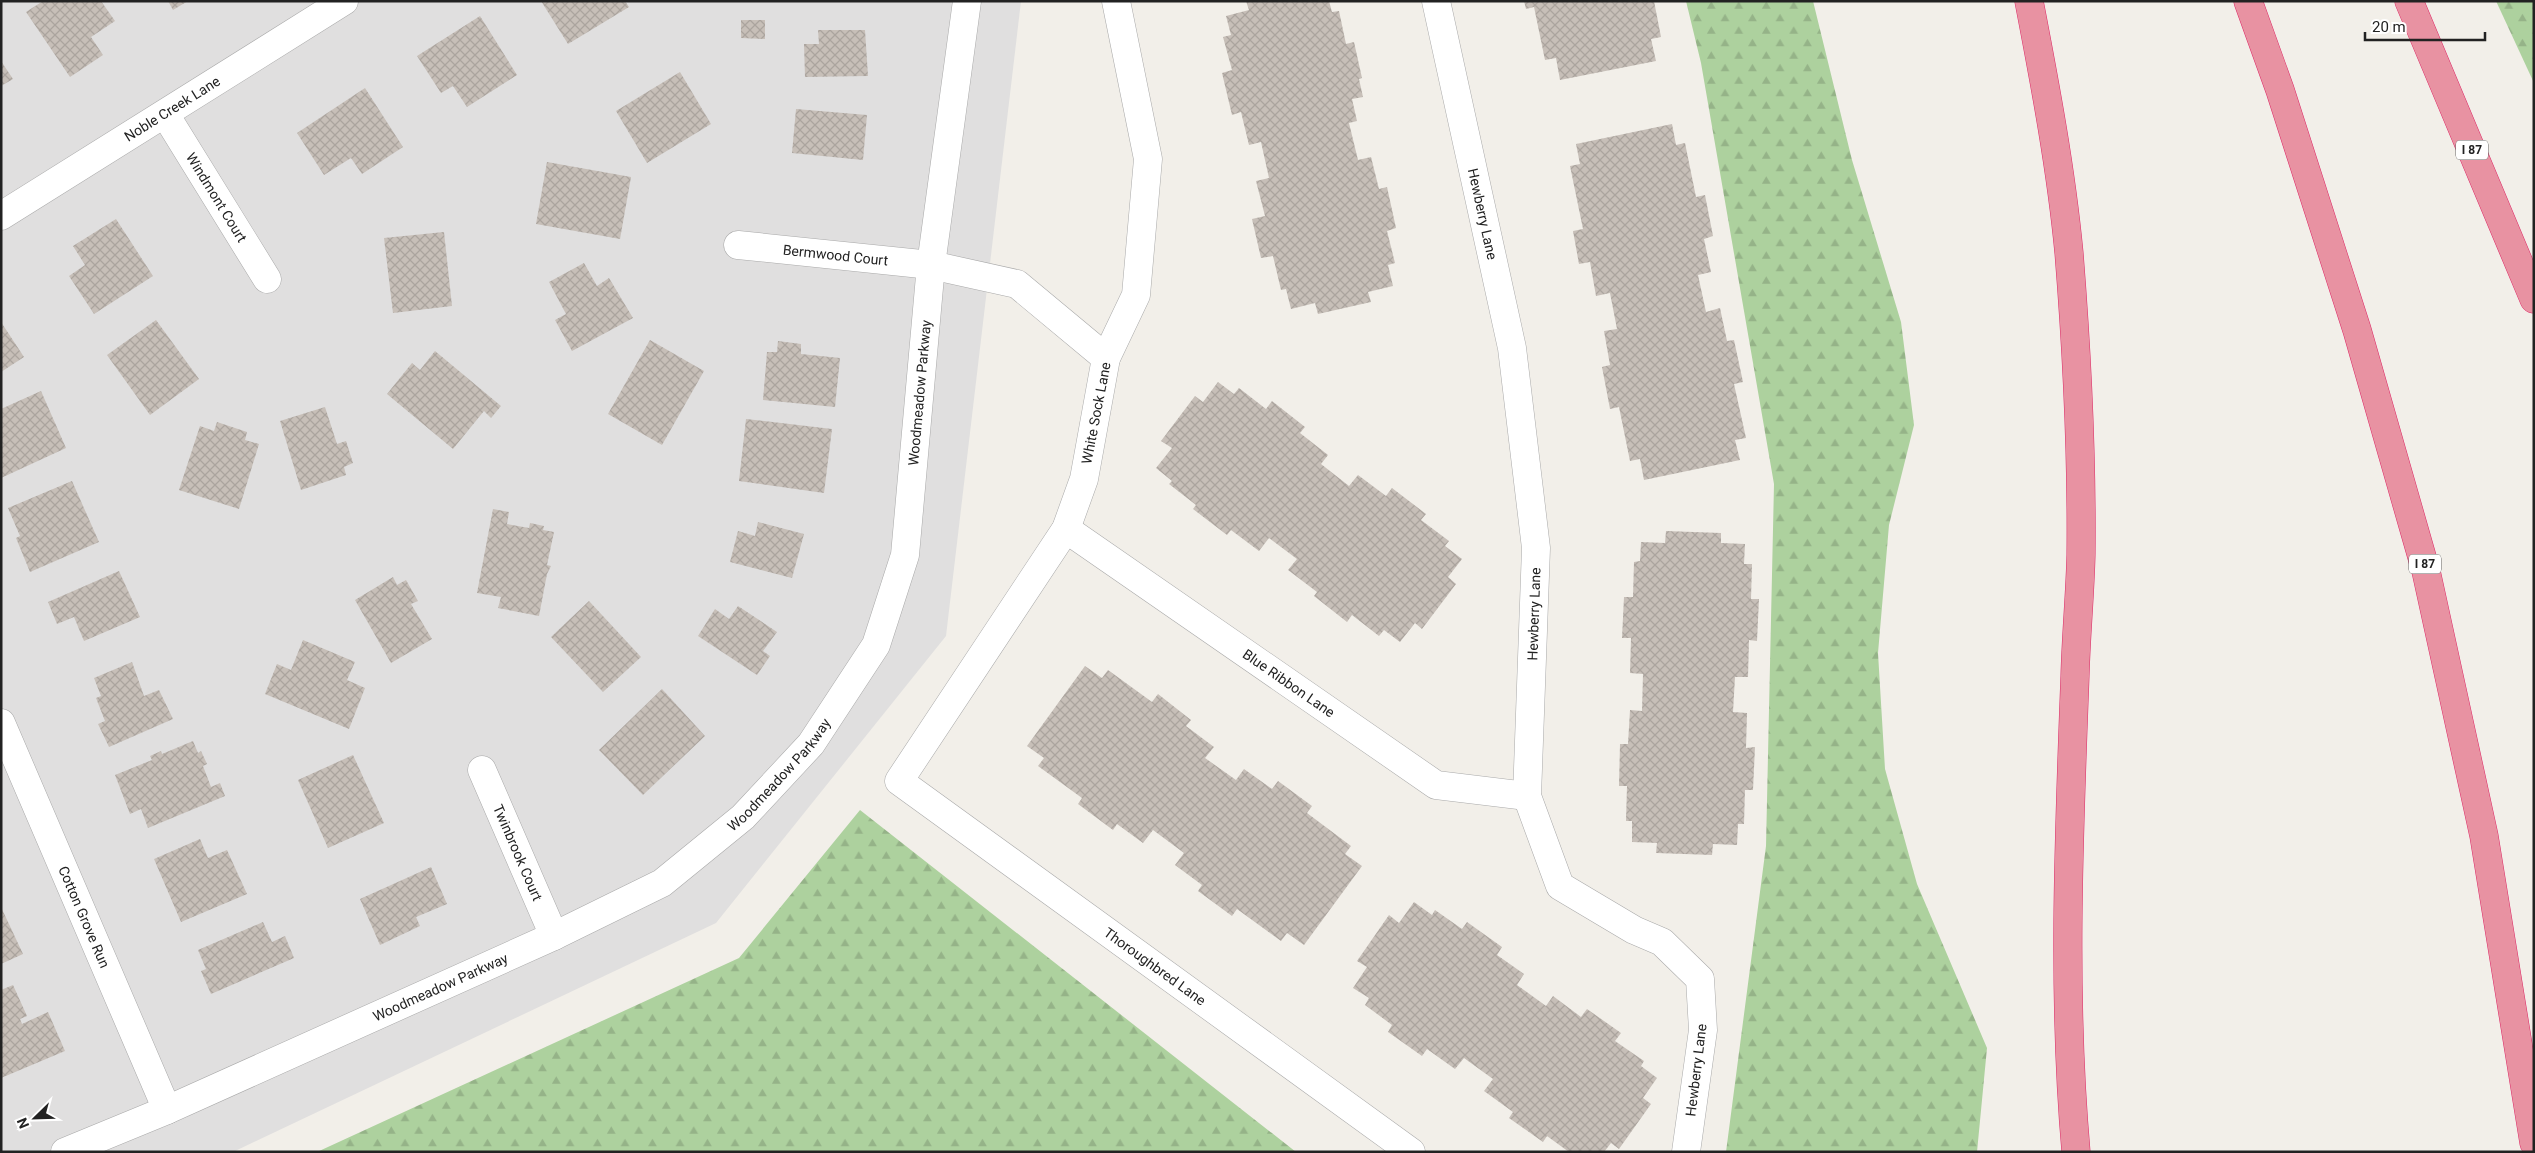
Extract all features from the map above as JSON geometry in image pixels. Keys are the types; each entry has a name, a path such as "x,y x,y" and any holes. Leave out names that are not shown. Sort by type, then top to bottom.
{"highway":[{"path":"2029,1 2046,92 2068,252 2078,426 2081,555 2071,792 2068,953 2072,1104 2076,1152"},
{"name":"I 87","path":"2248,1 2280,90 2357,330 2426,571 2484,836 2534,1143"},
{"name":"I 87","path":"2409,1 2534,299"}],"street":[{"name":"Noble Creek Lane","path":"1,216 344,1"},
{"name":"Woodmeadow Parkway","path":"65,1152 167,1110 554,936 662,883 743,817 811,744 876,645 906,555 931,265 967,1"},
{"name":"White Sock Lane","path":"899,781 1066,529 1084,479 1106,358 1136,296 1148,159 1116,1"},
{"name":"Hewberry Lane","path":"1436,1 1512,348 1536,548 1527,796 1560,886 1634,930 1662,942 1700,979 1704,1030 1686,1152"},
{"name":"Windmont Court","path":"165,114 267,279"},
{"name":"Bermwood Court","path":"738,245 931,265 1017,284 1106,358"},
{"name":"Blue Ribbon Lane","path":"1066,529 1436,785 1527,796"},
{"name":"Cotton Grove Run","path":"1,723 167,1110"},
{"name":"Twinbrook Court","path":"482,770 554,936"},
{"name":"Thoroughbred Lane","path":"899,781 1411,1152"}],"shaded area":[{"path":"1,1 1021,1 946,636 716,923 233,1152 1,1152"}],"green space":[{"path":"1686,1 1813,1 1852,160 1901,322 1914,425 1889,525 1878,653 1885,769 1917,884 1987,1048 1977,1152 1726,1152 1766,846 1774,484 1701,63"},
{"path":"2496,1 2534,1 2534,83"},
{"path":"860,810 1296,1152 317,1152 739,958"}],"building":[{"path":"43,1 101,1 115,21 91,37 103,55 70,77 26,12"},
{"path":"168,1 188,1 173,10"},
{"path":"541,1 625,1 629,7 568,44"},
{"path":"1246,1 1329,1 1332,12 1339,11 1346,44 1354,42 1362,78 1359,79 1363,97 1352,99 1357,121 1349,123 1358,160 1371,157 1379,189 1387,187 1396,228 1387,231 1395,263 1388,265 1393,286 1368,292 1371,302 1318,314 1315,303 1291,309 1286,289 1281,290 1273,256 1261,258 1252,219 1265,216 1256,181 1269,178 1261,142 1249,145 1241,112 1232,115 1222,73 1232,70 1223,37 1231,35 1226,16 1249,10"},
{"path":"1524,1 1654,1 1661,37 1651,39 1656,61 1560,80 1556,58 1545,60 1534,7 1526,9"},
{"path":"480,16 517,75 467,107 453,86 441,93 417,56"},
{"path":"741,20 765,20 765,39 741,38"},
{"path":"818,30 865,30 868,76 805,77 804,44 819,44"},
{"path":"1,61 13,79 1,86"},
{"path":"680,72 711,124 647,163 616,111"},
{"path":"365,88 403,147 362,174 351,158 324,175 297,133"},
{"path":"796,109 867,115 863,160 792,153"},
{"path":"1672,124 1676,145 1685,143 1696,197 1705,195 1713,236 1704,239 1711,272 1698,275 1706,312 1720,308 1727,341 1734,340 1743,382 1734,384 1746,438 1735,440 1740,460 1644,480 1640,459 1630,461 1619,407 1610,409 1602,367 1610,365 1604,331 1617,329 1610,293 1596,296 1590,262 1579,264 1573,231 1583,229 1570,166 1580,164 1576,144"},
{"path":"547,162 631,177 620,239 536,224"},
{"path":"116,219 153,276 94,314 69,276 85,265 73,246"},
{"path":"444,232 452,306 393,313 384,238"},
{"path":"584,263 597,286 609,278 633,318 572,351 555,320 566,314 549,282"},
{"path":"156,320 199,379 150,415 107,355"},
{"path":"1,322 24,357 1,372"},
{"path":"650,340 704,371 662,445 608,414"},
{"path":"778,341 801,344 801,354 840,358 835,407 763,400 767,352 777,352"},
{"path":"435,351 501,406 491,418 484,411 453,449 387,394 412,363 420,370"},
{"path":"1218,382 1234,394 1239,388 1266,409 1272,401 1305,427 1300,433 1328,455 1321,464 1349,486 1358,475 1386,496 1392,488 1426,514 1421,520 1449,541 1445,546 1462,559 1448,577 1456,584 1422,629 1415,623 1400,642 1384,630 1379,636 1352,615 1347,622 1314,596 1317,592 1288,570 1297,559 1269,538 1259,551 1231,530 1227,535 1193,509 1196,505 1169,484 1172,481 1156,468 1172,448 1161,441 1195,396 1203,402"},
{"path":"41,391 66,448 1,478 1,409"},
{"path":"325,407 337,444 346,441 353,463 344,467 346,475 301,490 280,421"},
{"path":"746,419 832,429 824,493 739,481"},
{"path":"217,422 247,432 245,440 259,444 239,509 179,490 200,426 214,431"},
{"path":"72,481 99,542 30,572 16,538 20,536 8,508"},
{"path":"493,509 509,512 507,524 529,528 530,523 544,526 543,530 554,532 547,565 551,566 547,574 539,616 498,608 501,597 477,593"},
{"path":"758,522 804,534 792,578 730,562 738,531 755,536"},
{"path":"1666,531 1721,533 1721,543 1745,544 1744,564 1752,564 1751,599 1759,599 1757,641 1749,640 1748,677 1735,677 1733,712 1747,713 1746,748 1755,747 1753,790 1745,790 1744,824 1738,824 1737,845 1713,844 1712,855 1656,853 1657,843 1632,842 1632,821 1626,821 1627,786 1619,786 1620,744 1628,744 1630,710 1642,711 1643,674 1630,673 1631,638 1622,638 1624,597 1633,597 1634,562 1640,561 1641,542 1665,543"},
{"path":"119,571 140,617 84,641 74,617 57,624 48,602"},
{"path":"393,577 397,585 406,580 418,601 411,604 432,639 391,663 355,600"},
{"path":"589,601 641,657 603,692 551,637"},
{"path":"738,606 777,632 763,651 770,656 757,675 698,636 715,609 729,619"},
{"path":"303,640 355,662 347,680 365,688 349,729 265,694 277,664 291,670"},
{"path":"132,662 144,696 159,690 173,719 109,747 98,724 105,721 96,698 101,696 94,678"},
{"path":"1085,666 1102,678 1108,670 1152,702 1158,694 1191,720 1186,726 1214,747 1205,758 1236,780 1244,769 1272,789 1278,781 1312,806 1307,813 1351,846 1345,854 1362,866 1304,945 1287,933 1281,941 1237,909 1232,916 1198,891 1202,885 1175,865 1184,853 1153,830 1143,843 1117,824 1113,830 1078,804 1082,798 1038,766 1044,758 1027,746"},
{"path":"662,689 705,736 643,795 599,750"},
{"path":"193,741 198,753 201,751 207,764 203,766 211,787 220,783 225,796 148,828 141,809 130,814 115,775 152,760 150,756 161,751 162,754"},
{"path":"353,755 384,823 328,848 298,780"},
{"path":"200,839 208,858 227,850 247,894 181,922 154,859"},
{"path":"431,867 447,904 416,917 420,926 380,945 360,899"},
{"path":"1414,902 1432,915 1435,910 1462,929 1467,922 1502,947 1497,955 1524,974 1517,985 1546,1006 1553,996 1581,1017 1587,1009 1621,1033 1615,1041 1644,1061 1641,1066 1657,1078 1643,1098 1651,1104 1619,1149 1611,1143 1604,1152 1569,1152 1547,1136 1543,1142 1509,1118 1513,1112 1484,1091 1493,1079 1464,1058 1455,1069 1427,1049 1422,1056 1388,1032 1392,1025 1365,1005 1369,998 1353,988 1367,967 1357,961 1389,915 1399,923"},
{"path":"1,907 23,954 1,964"},
{"path":"263,922 272,942 285,936 294,958 211,994 201,971 206,969 198,950"},
{"path":"13,985 27,1016 20,1019 22,1024 48,1012 65,1051 1,1078 1,990"}]}
